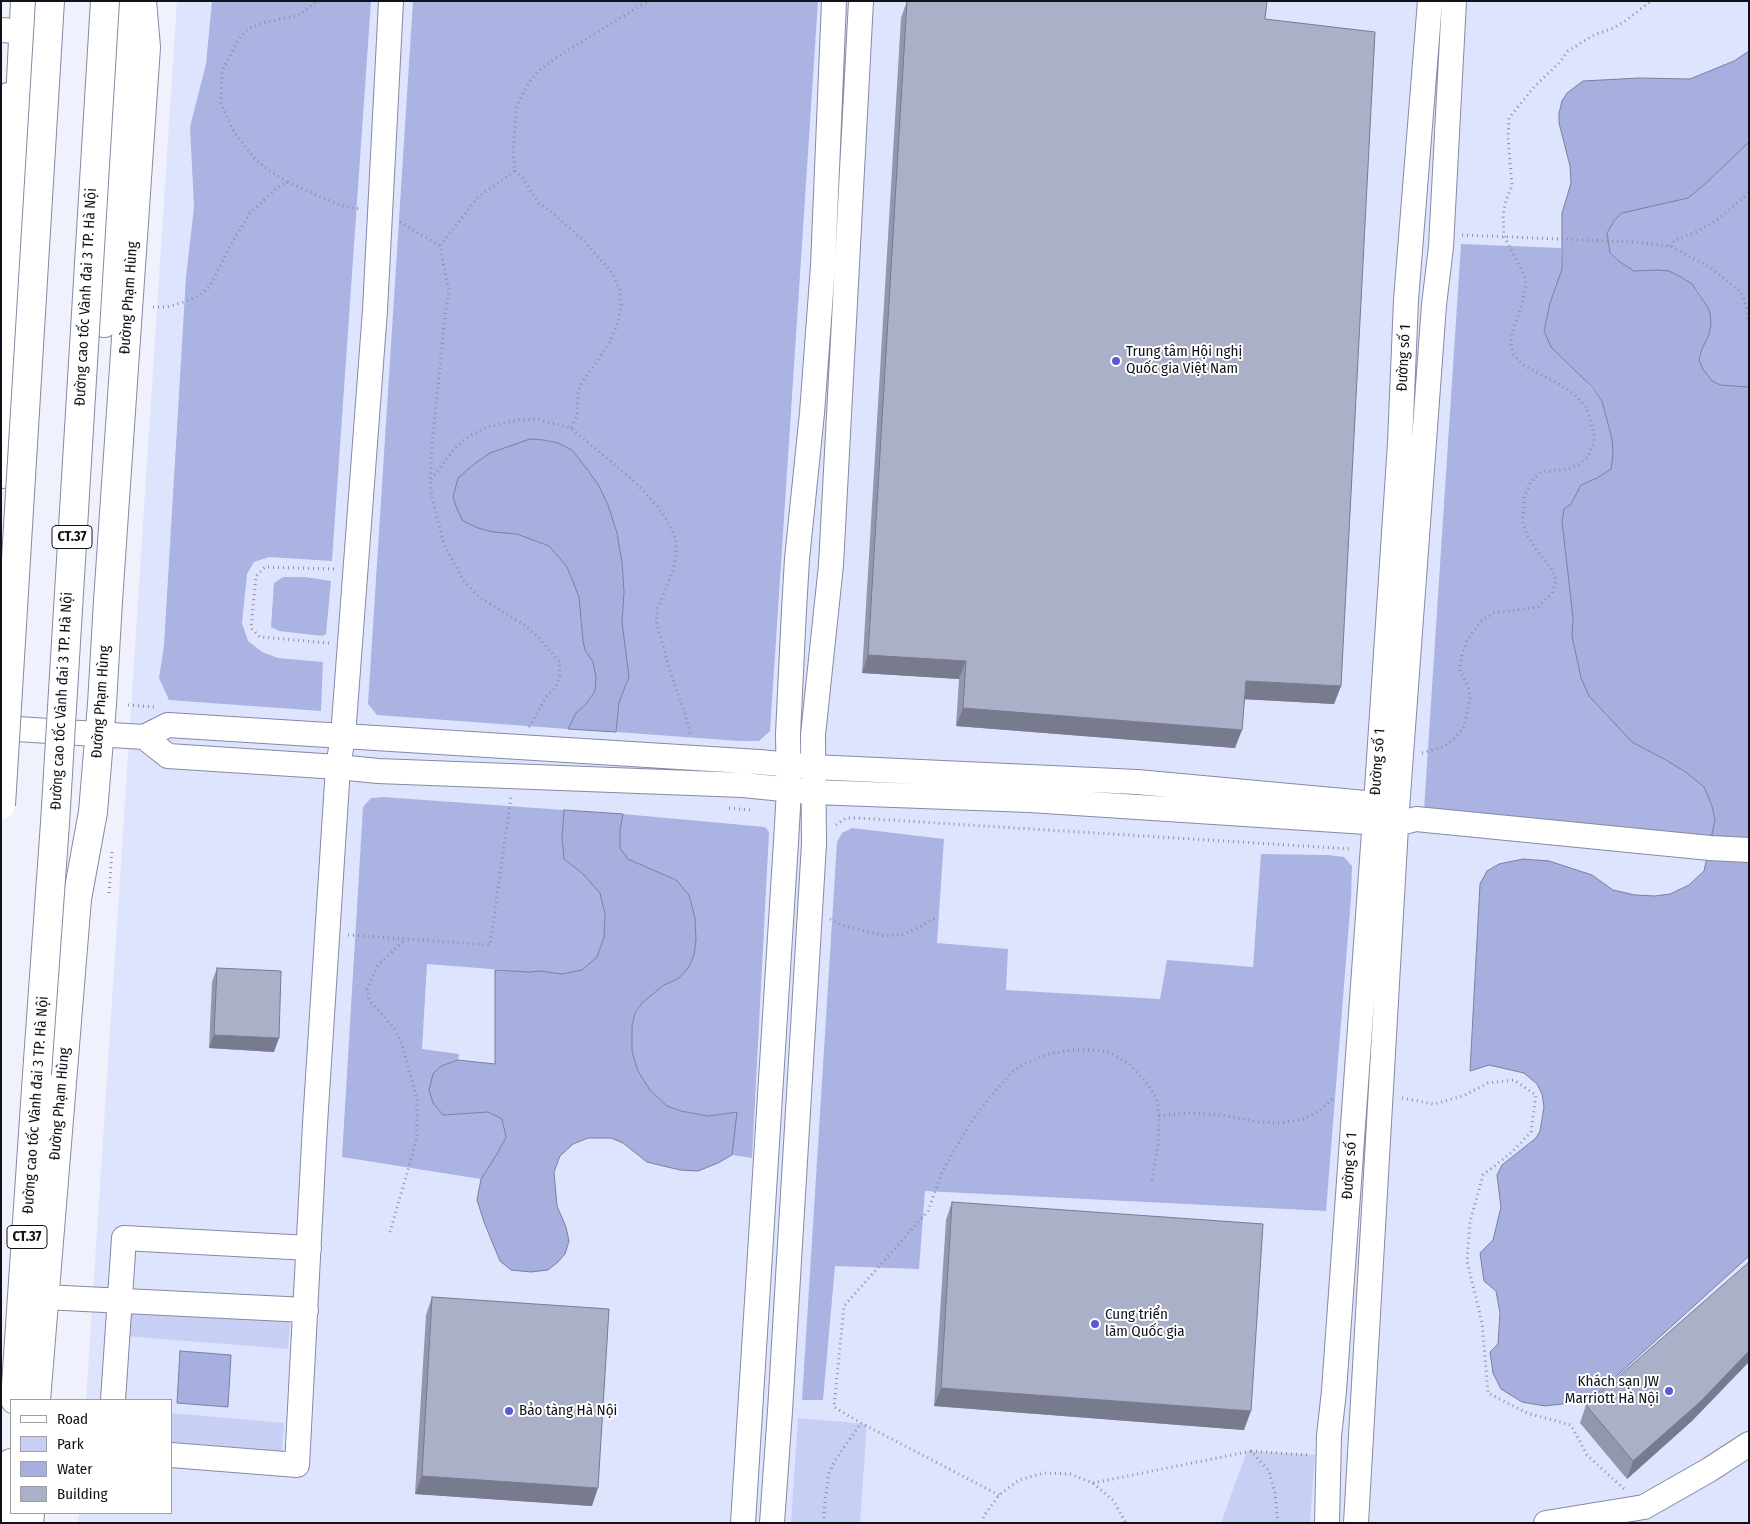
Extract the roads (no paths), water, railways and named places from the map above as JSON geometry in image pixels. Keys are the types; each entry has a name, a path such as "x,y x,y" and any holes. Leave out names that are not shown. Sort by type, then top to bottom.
{"main road":[{"path":"1,194 8,30 18,1"},
{"path":"1,474 25,1"},
{"path":"1,805 50,1"},
{"name":"Đường cao tốc Vành đai 3 TP. Hà Nội","path":"15,1399 55,824 105,1"},
{"path":"37,1074 68,824 82,678 119,47 128,1"},
{"name":"Đường Phạm Hùng","path":"36,1399 77,899 93,812 100,734 146,47 142,1"},
{"path":"7,1523 10,1477"}],"street":[{"path":"172,1455 297,1465 338,767 343,736 375,310 391,1"},
{"path":"743,1523 789,790 788,734 797,559 812,413 822,266 834,1"},
{"path":"772,1523 814,844 813,735 830,566 861,1"},
{"name":"Đường số 1","path":"1356,1519 1364,1394 1392,815 1386,642 1400,443 1406,300 1430,1"},
{"name":"Đường số 1","path":"1327,1519 1329,1436 1410,645 1434,305 1448,241 1454,1"},
{"path":"1412,241 1448,241"},
{"path":"1406,300 1434,305"},
{"path":"1402,400 1427,400"},
{"path":"812,413 838,416"},
{"path":"1400,443 1424,442"},
{"path":"797,559 830,566"},
{"path":"1390,587 1414,591"},
{"path":"794,610 826,616"},
{"path":"1386,642 1410,645"},
{"path":"1,728 144,736 168,725 789,764 1031,788 1141,806 1392,815"},
{"path":"144,736 168,756 338,767 378,772 743,785 813,792 1031,788 1137,782 1392,815 1710,848 1749,850"},
{"path":"1137,782 1141,806"},
{"path":"113,1399 124,1238 309,1248"},
{"path":"44,1297 306,1310"},
{"path":"754,1346 783,1350"},
{"path":"1334,1391 1364,1394"},
{"path":"751,1406 780,1411"},
{"path":"1549,1522 1644,1507 1709,1470 1749,1444"},
{"path":"746,1465 775,1470"},
{"path":"1327,1519 1356,1519"}],"water":[{"path":"1749,51 1749,142 1688,198 1622,213 1614,221 1607,233 1610,253 1634,271 1669,271 1692,284 1710,313 1709,335 1699,360 1703,369 1711,380 1720,385 1749,387 1749,1256 1599,1392 1579,1402 1545,1406 1522,1402 1501,1389 1493,1373 1490,1352 1498,1344 1500,1313 1496,1291 1484,1281 1480,1253 1493,1240 1501,1207 1497,1175 1502,1165 1536,1138 1540,1131 1544,1107 1542,1094 1537,1084 1524,1073 1489,1065 1470,1071 1480,884 1487,871 1499,864 1523,859 1549,861 1592,875 1613,890 1635,895 1655,896 1670,894 1689,885 1704,871 1715,820 1712,806 1704,787 1687,773 1632,742 1589,696 1581,678 1572,636 1573,618 1562,521 1564,509 1571,504 1581,485 1611,469 1613,455 1612,439 1602,401 1591,386 1551,347 1544,331 1550,303 1562,269 1562,213 1571,183 1570,166 1559,123 1559,113 1562,101 1567,93 1583,81 1639,78 1690,79 1734,61"},
{"path":"530,439 558,443 572,450 599,486 608,505 617,533 622,562 624,592 622,622 629,677 619,702 616,732 568,729 576,713 586,704 595,691 596,677 593,662 585,650 583,641 579,597 567,567 549,546 517,534 493,532 463,521 453,497 458,478 474,464 490,453"},
{"path":"564,810 623,814 620,830 620,848 628,859 676,880 689,895 695,918 696,940 694,955 689,967 678,979 664,985 643,1002 635,1013 632,1026 632,1051 638,1071 650,1090 667,1106 681,1111 708,1116 737,1112 732,1155 698,1171 680,1170 647,1162 623,1143 611,1138 588,1138 573,1144 560,1156 554,1172 557,1206 566,1227 569,1241 565,1254 548,1270 531,1272 511,1270 500,1261 477,1200 481,1179 506,1137 502,1119 488,1112 443,1115 433,1103 429,1090 433,1074 441,1066 458,1060 495,1064 495,970 540,971 562,974 582,970 597,957 604,937 605,914 600,893 583,874 564,859 562,838"},
{"path":"180,1351 231,1355 228,1407 177,1403"}],"place":[{"name":"Trung tâm Hội nghị Quốc gia Việt Nam","path":"1116,361"},
{"name":"Cung triển lãm Quốc gia","path":"1095,1324"},
{"name":"Khách sạn JW Marriott Hà Nội","path":"1669,1391"},
{"name":"Bảo tàng Hà Nội","path":"509,1411"}]}
